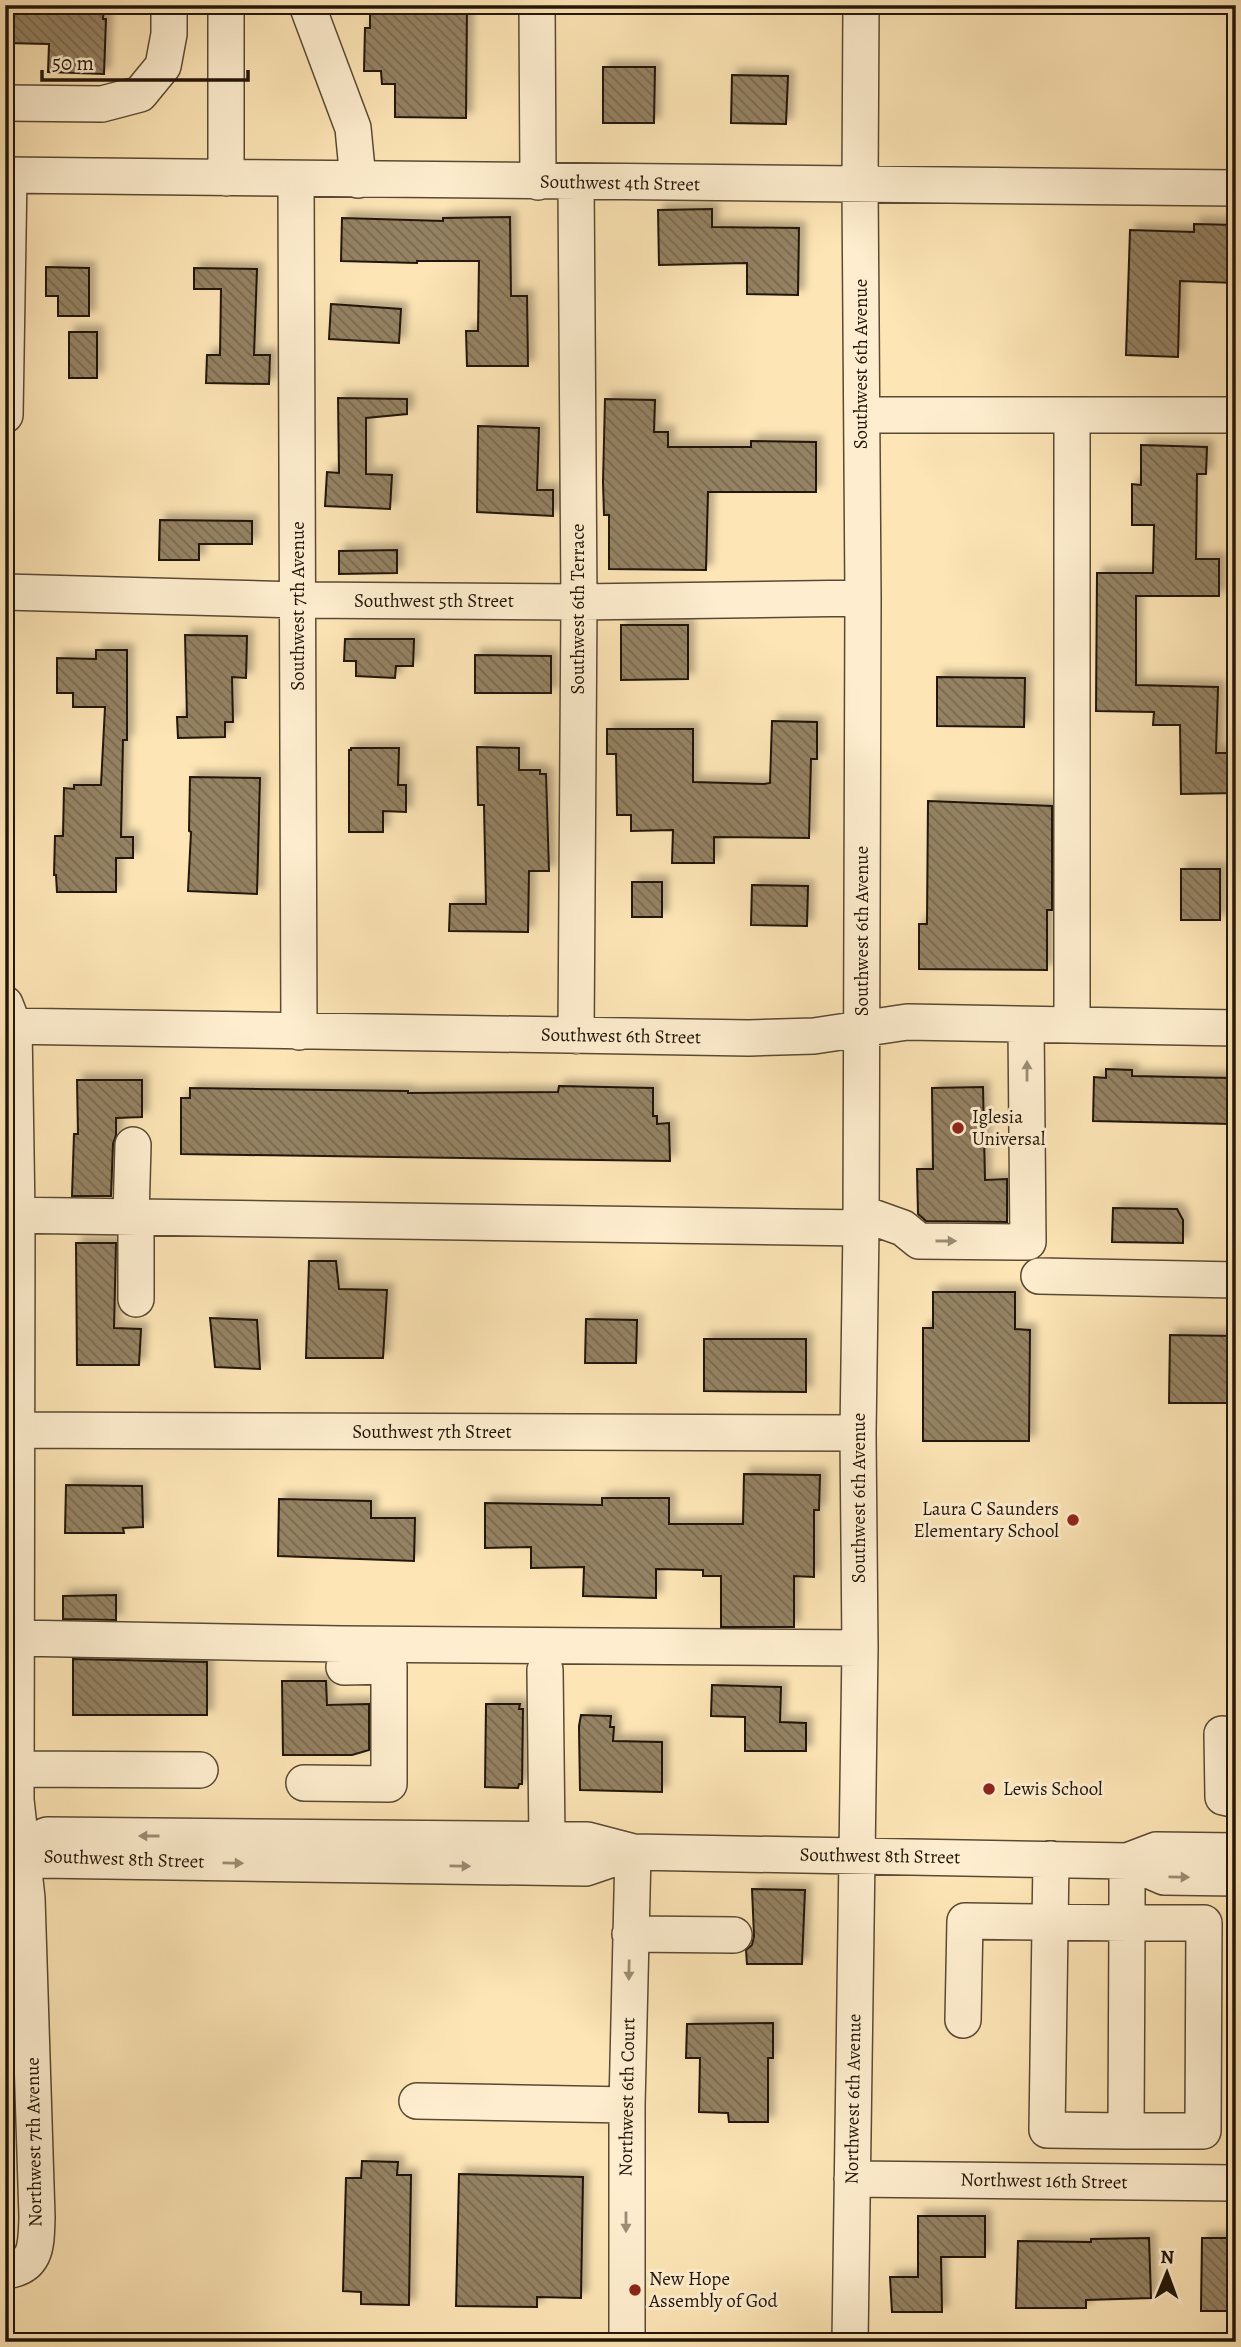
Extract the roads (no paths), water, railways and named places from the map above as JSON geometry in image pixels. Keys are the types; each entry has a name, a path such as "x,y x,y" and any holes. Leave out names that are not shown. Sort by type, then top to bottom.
{"street":[{"path":"5,103 102,104 140,94 163,66 169,34 169,5"},
{"path":"226,5 226,178"},
{"path":"307,5 353,128 358,180"},
{"path":"537,5 538,182"},
{"name":"Southwest 6th Avenue","path":"857,1856 863,598 861,5"},
{"path":"5,415 7,175"},
{"name":"Southwest 4th Street","path":"7,175 1236,188"},
{"name":"Southwest 7th Avenue","path":"296,179 299,1032"},
{"name":"Southwest 6th Terrace","path":"576,182 579,602 576,1036"},
{"path":"862,415 1236,415"},
{"path":"1072,415 1072,1026"},
{"name":"Southwest 5th Street","path":"5,592 298,600 579,602 863,598"},
{"name":"Southwest 6th Street","path":"8,1019 299,1032 749,1038 814,1035 907,1022 1236,1028"},
{"name":"Northwest 7th Avenue","path":"8,1019 11,1430 16,1639 16,1800 13,1847 27,1898 37,2217 35,2248 31,2258 15,2268"},
{"path":"11,1215 861,1220 903,1228 919,1241 1028,1241 1026,1025"},
{"path":"133,1145 136,1298"},
{"path":"1039,1276 1236,1280"},
{"name":"Southwest 7th Street","path":"11,1430 858,1433"},
{"path":"16,1639 860,1648"},
{"path":"342,1644 342,1667 389,1666 389,1784 372,1838"},
{"path":"545,1670 547,1840"},
{"path":"1222,1734 1223,1797 1236,1800"},
{"path":"16,1769 201,1770"},
{"path":"304,1783 389,1784"},
{"path":"354,1784 372,1838"},
{"name":"Southwest 8th Street","path":"13,1847 47,1835 587,1840 633,1852 1126,1861 1164,1877 1236,1878"},
{"name":"Southwest 8th Street","path":"13,1847 40,1860 586,1868 633,1852"},
{"name":"Southwest 8th Street","path":"1126,1861 1156,1850 1236,1851"},
{"name":"Northwest 6th Court","path":"627,2342 626,2105 633,1852"},
{"name":"Northwest 6th Avenue","path":"850,2342 857,1856"},
{"path":"963,2020 965,1921 1049,1922 1127,1923 1204,1923 1203,2131 1047,2130 1049,1922 1051,1859"},
{"path":"1126,1861 1126,2131"},
{"path":"630,1934 734,1935"},
{"path":"417,2101 626,2105"},
{"name":"Northwest 16th Street","path":"852,2179 1236,2183"}],"place":[{"name":"Iglesia Universal","path":"958,1128"},
{"name":"Laura C Saunders Elementary School","path":"1073,1520"},
{"name":"Lewis School","path":"989,1789"},
{"name":"New Hope Assembly of God","path":"635,2290"}]}
